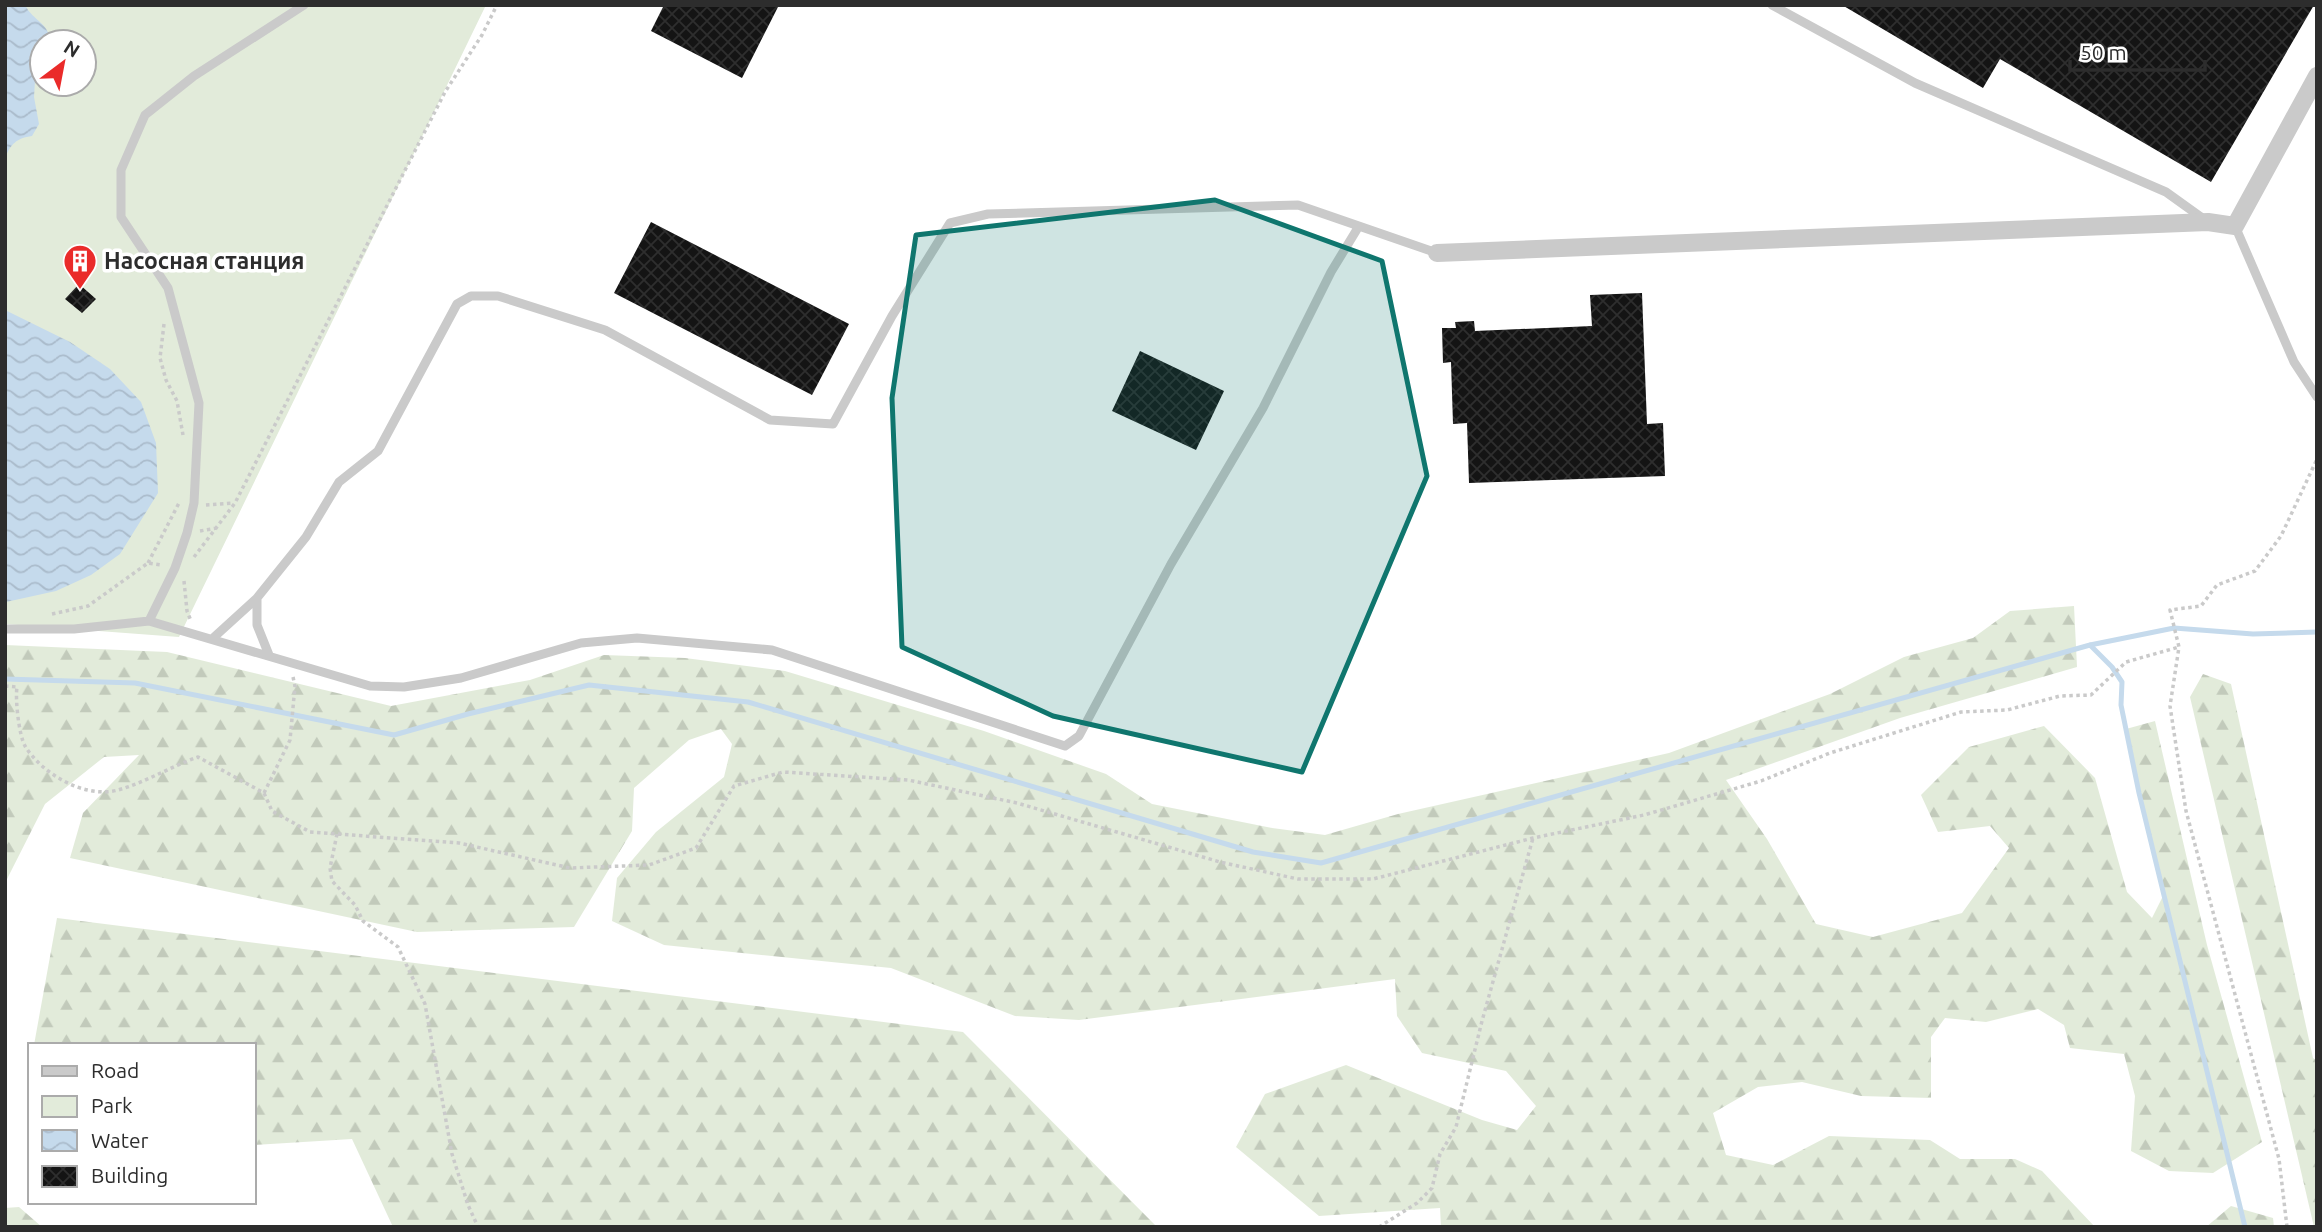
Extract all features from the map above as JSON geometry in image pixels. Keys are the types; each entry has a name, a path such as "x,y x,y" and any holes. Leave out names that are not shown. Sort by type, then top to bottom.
{"street":[{"path":"1437,253 2208,222 2235,226 2317,76"}],"lane":[{"path":"149,621 175,568 194,503 199,403 168,288 121,217 121,170 145,115 194,76 304,5"},
{"path":"1772,5 1915,83 2166,192 2208,222"},
{"path":"212,639 257,598 306,537 339,482 378,451 457,304 471,296 499,296 605,330 770,420 833,424 892,316 950,223 988,214 1298,205 1437,253"},
{"path":"5,629 74,629 149,621 370,686 404,687 461,678 581,643 637,638 772,650 1065,746 1079,736 1171,564 1263,408 1331,272 1359,226"},
{"path":"2235,226 2294,362 2317,397"},
{"path":"257,598 257,625 269,655"}],"path":[{"path":"148,563 175,568 186,565 203,549 235,503 445,92 482,35 497,5"},
{"path":"164,323 160,358 166,380 177,401 186,450 196,456"},
{"path":"2287,1227 2279,1159 2186,811 2170,706 2179,646 2170,610 2201,606 2217,585 2255,571 2281,536 2317,459"},
{"path":"47,615 88,606 148,563 181,494"},
{"path":"194,503 217,506 235,503"},
{"path":"186,565 184,585 187,611 198,636"},
{"path":"5,686 17,687 15,698 24,744 43,766 78,789 117,791 198,757 264,793 272,811 310,832 460,843 570,868 649,865 696,848 734,786 783,772 908,780 1017,803 1220,862 1298,879 1373,880 1533,838 1644,815 1748,785 1830,753 1961,712 2007,710 2060,696 2091,695 2126,662 2179,646"},
{"path":"264,793 290,740 295,686"},
{"path":"337,834 330,868 332,881 355,905 363,921 398,947 425,1004 452,1154 478,1227"},
{"path":"1379,1227 1417,1203 1432,1188 1440,1154 1456,1126 1533,838"}],"highlighted area":[{"path":"1215,200 1382,261 1427,476 1302,772 1053,716 902,647 892,398 916,235"}],"green space":[{"path":"5,5 486,5 179,637 5,624"},
{"path":"2074,606 2077,667 1900,718 1726,780 1767,839 1816,924 1873,937 1962,913 2009,848 1990,826 1938,832 1921,795 1969,747 2044,726 2095,778 2127,892 2152,918 2164,894 2126,729 2155,721 2207,945 2262,1142 2213,1173 2169,1171 2131,1151 2135,1096 2124,1054 2070,1048 2064,1025 2038,1009 1986,1022 1945,1018 1931,1037 1931,1098 1861,1096 1802,1082 1758,1087 1713,1113 1726,1155 1773,1165 1829,1136 1930,1140 1960,1159 2015,1159 2042,1171 2095,1227 1441,1227 1440,1208 1319,1216 1236,1147 1265,1094 1346,1065 1482,1120 1517,1130 1536,1106 1506,1071 1422,1053 1397,1016 1395,979 1079,1020 1015,1016 891,968 664,945 612,921 617,878 656,832 724,777 732,744 721,729 689,740 634,788 632,831 574,927 417,932 70,858 83,813 139,755 104,757 45,804 5,883 5,645 167,652 391,706 530,680 604,655 685,658 785,671 984,731 1106,774 1152,804 1272,828 1325,835 1398,814 1669,753 1830,694 1904,657 1973,638 2010,611"},
{"path":"2203,674 2231,684 2313,1058 2317,1061 2317,1227 2314,1227 2190,697"},
{"path":"57,918 963,1032 1157,1227 393,1227 352,1139 256,1145 256,1043 34,1043"},
{"path":"2231,1206 2273,1218 2274,1227 2206,1227"},
{"path":"19,1207 42,1227 5,1227 5,1208"}],"water":[{"path":"5,5 25,5 46,28 28,28 28,98 34,98 39,124 32,136 18,140 9,149 5,159"},
{"path":"5,310 70,342 110,369 141,402 156,443 158,493 120,554 91,575 56,591 6,602"}],"building":[{"path":"664,5 779,5 742,78 651,31"},
{"path":"1842,5 2314,5 2211,182 2000,59 1983,88"},
{"path":"651,222 849,324 812,395 614,293"},
{"name":"Насосная станция","path":"79,284 96,299 82,313 65,299"},
{"path":"1642,293 1647,424 1663,423 1665,476 1469,483 1467,423 1453,424 1451,362 1443,363 1442,328 1456,328 1455,322 1474,321 1475,331 1592,326 1590,295"},
{"path":"1140,351 1224,391 1196,450 1112,411"}],"waterway":[{"path":"5,679 135,683 394,735 589,685 748,702 1253,852 1321,863 2090,645 2174,628 2253,634 2317,632"},
{"path":"2090,645 2112,667 2122,682 2121,705 2139,793 2245,1227"}],"place":[{"name":"Насосная станция","path":"80,291"}]}
